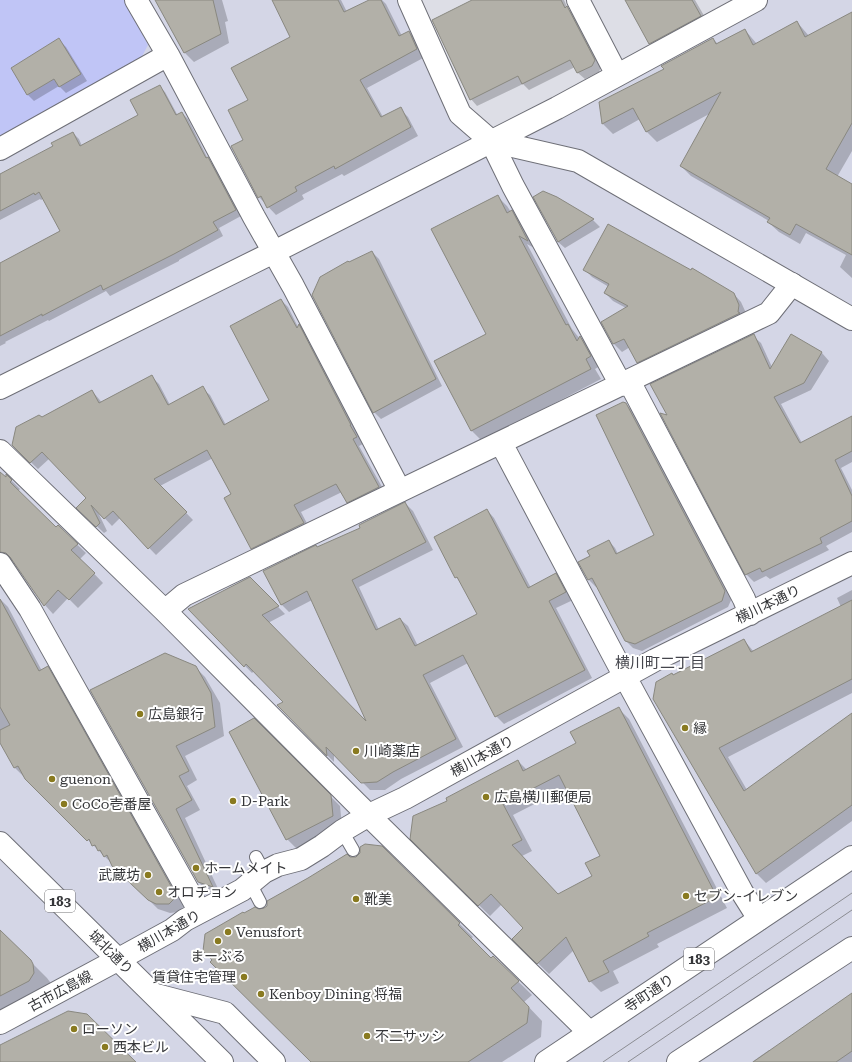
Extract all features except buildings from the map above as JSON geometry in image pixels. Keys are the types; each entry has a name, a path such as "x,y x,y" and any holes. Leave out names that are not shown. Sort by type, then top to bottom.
{"main road":[{"path":"136,0 168,55 254,217 293,286 400,491"},
{"path":"408,0 460,114 491,141 513,186 625,383 744,599 750,614"},
{"path":"578,0 617,76"},
{"path":"0,388 274,252 617,76 750,1"},
{"path":"0,150 168,55"},
{"path":"491,141 578,161 852,319"},
{"path":"165,612 184,595 769,313 792,284"},
{"path":"500,443 625,677 742,892 759,919"},
{"path":"0,451 165,612 589,1032"},
{"name":"横川本通り","path":"119,959 172,930 185,920 242,890 257,871 301,858 369,815 405,798 655,660 852,563"},
{"path":"0,564 30,609 200,912"},
{"name":"城北通り","path":"0,843 222,1062"},
{"name":"寺町通り","path":"546,1062 852,857"},
{"path":"678,1062 852,948"},
{"name":"古市広島線","path":"0,1023 119,959"},
{"path":"155,995 225,1013 274,1062"}],"lane":[{"path":"342,831 352,850"},
{"path":"257,871 260,902"}],"shaded area":[{"path":"0,0 405,0 483,153 766,0 852,0 852,1062 0,1062"},
{"path":"0,0 125,0 148,45 140,60 0,143"}],"tram line":[{"path":"603,1062 852,893"},
{"path":"628,1062 852,910"}],"place":[{"name":"広島銀行","path":"140,714"},
{"name":"縁","path":"685,728"},
{"name":"川崎薬店","path":"356,751"},
{"name":"guenon","path":"52,779"},
{"name":"広島横川郵便局","path":"486,797"},
{"name":"D-Park","path":"233,801"},
{"name":"CoCo壱番屋","path":"64,804"},
{"name":"ホームメイト","path":"196,868"},
{"name":"武蔵坊","path":"148,875"},
{"name":"オロチョン","path":"159,892"},
{"name":"セブン-イレブン","path":"686,896"},
{"name":"靴美","path":"356,899"},
{"name":"Venusfort","path":"228,932"},
{"name":"まーぶる","path":"218,941"},
{"name":"賃貸住宅管理","path":"244,977"},
{"name":"Kenboy Dining 将福","path":"261,994"},
{"name":"ローソン","path":"74,1029"},
{"name":"不二サッシ","path":"367,1036"},
{"name":"西本ビル","path":"105,1047"}],"district":[{"name":"横川町二丁目","path":"660,663"}]}
